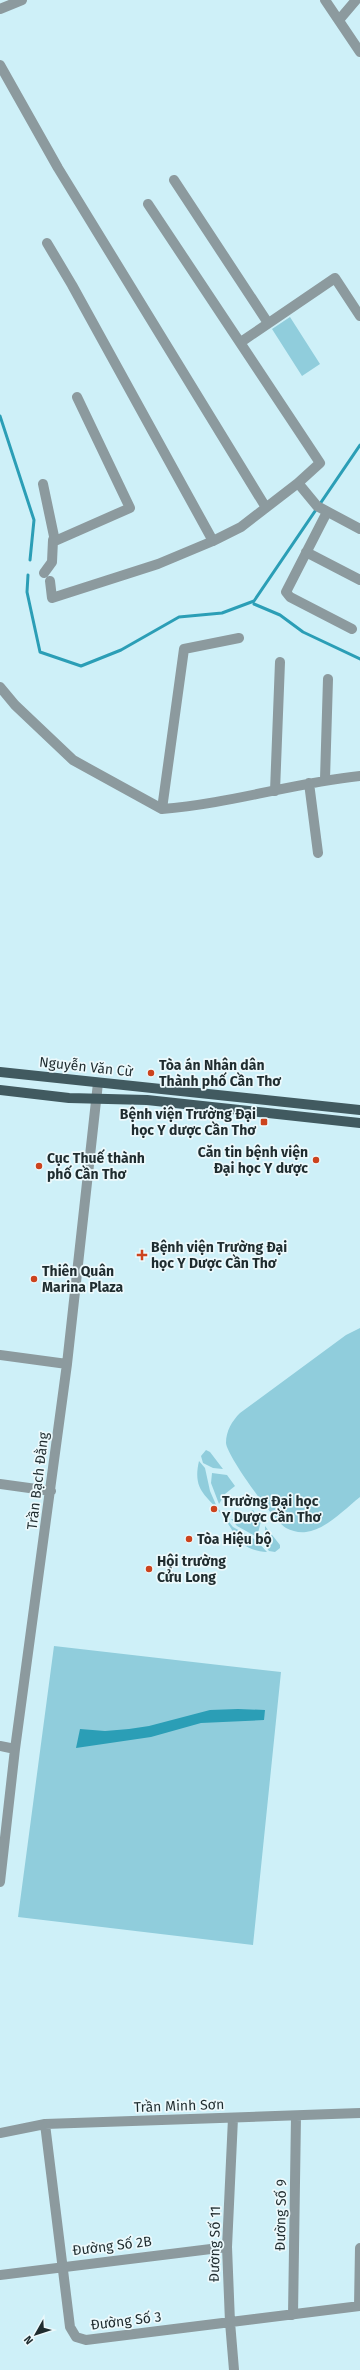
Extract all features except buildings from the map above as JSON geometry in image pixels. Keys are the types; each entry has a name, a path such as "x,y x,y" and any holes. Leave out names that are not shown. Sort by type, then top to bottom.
{"main road":[{"name":"Nguyễn Văn Cừ","path":"0,1072 360,1110"},
{"name":"Nguyễn Văn Cừ","path":"0,1090 69,1098 147,1100 360,1123"}],"street":[{"path":"0,9 22,0"},
{"path":"325,0 360,52"},
{"path":"339,20 356,0"},
{"path":"0,65 58,168 265,506"},
{"path":"174,180 268,323"},
{"path":"43,484 54,540 52,562 47,577 52,598 158,564 213,541 241,527 265,506 298,483 320,463 148,204"},
{"path":"47,243 72,285 213,541"},
{"path":"241,342 335,278 360,316"},
{"path":"54,540 56,541 130,508 77,397"},
{"path":"298,483 323,510 360,528"},
{"path":"323,510 306,552 286,592 290,597 352,629"},
{"path":"306,552 360,580"},
{"path":"162,809 184,649 239,638"},
{"path":"274,791 280,662"},
{"path":"325,779 328,680"},
{"path":"0,687 15,705 74,760 162,809 195,807 325,779 360,776"},
{"path":"309,783 318,853"},
{"name":"Trần Bạch Đằng","path":"0,1882 4,1831 67,1364 98,1083"},
{"path":"0,1354 67,1364"},
{"path":"0,1484 51,1491"},
{"path":"0,1746 15,1749"},
{"name":"Trần Minh Sơn","path":"0,2133 45,2124 360,2113"},
{"name":"Đường Số 9","path":"293,2315 296,2116"},
{"name":"Đường Số 11","path":"233,2118 227,2247 230,2322 234,2370"},
{"path":"45,2124 62,2266"},
{"name":"Đường Số 2B","path":"0,2275 62,2266 227,2247"},
{"path":"230,2322 359,2306 360,2248"},
{"name":"Đường Số 3","path":"62,2266 70,2327 76,2337 80,2340 230,2322"}],"shaded area":[{"path":"290,317 320,364 302,376 272,329"},
{"path":"360,1328 360,1497 320,1527 303,1532 291,1530 280,1523 272,1514 242,1474 228,1450 226,1439 228,1430 234,1419 240,1413 346,1335"},
{"path":"206,1450 210,1452 223,1469 213,1468 203,1463 201,1456"},
{"path":"199,1461 205,1468 210,1491 217,1507 233,1527 256,1540 267,1552 257,1551 244,1545 235,1535 222,1515 202,1492 199,1486 197,1471"},
{"path":"212,1473 227,1475 235,1486 225,1494 219,1504 211,1483"},
{"path":"253,1510 261,1521 257,1537 237,1526 231,1519 240,1519"},
{"path":"265,1526 280,1545 280,1548 275,1552 269,1551 265,1545"},
{"path":"54,1646 281,1672 253,1945 18,1917"},
{"path":"210,1710 265,1710 264,1720 201,1723 151,1737 76,1748 80,1729 105,1731 129,1729 149,1726"}],"waterway":[{"path":"0,416 34,520 30,560"},
{"path":"28,575 27,592 40,652 81,666 121,650 179,617 222,613 254,601 360,445"},
{"path":"254,604 280,615 303,632 360,659"}],"place":[{"name":"Tòa án Nhân dân Thành phố Cần Thơ","path":"151,1073"},
{"name":"Bệnh viện Trường Đại học Y dược Cần Thơ","path":"264,1122"},
{"name":"Căn tin bệnh viện Đại học Y dược","path":"316,1160"},
{"name":"Cục Thuế thành phố Cần Thơ","path":"39,1166"},
{"name":"Bệnh viện Trường Đại học Y Dược Cần Thơ","path":"142,1255"},
{"name":"Thiên Quân Marina Plaza","path":"34,1279"},
{"name":"Trường Đại học Y Dược Cần Thơ","path":"214,1509"},
{"name":"Tòa Hiệu bộ","path":"189,1539"},
{"name":"Hội trường Cửu Long","path":"149,1569"}]}
